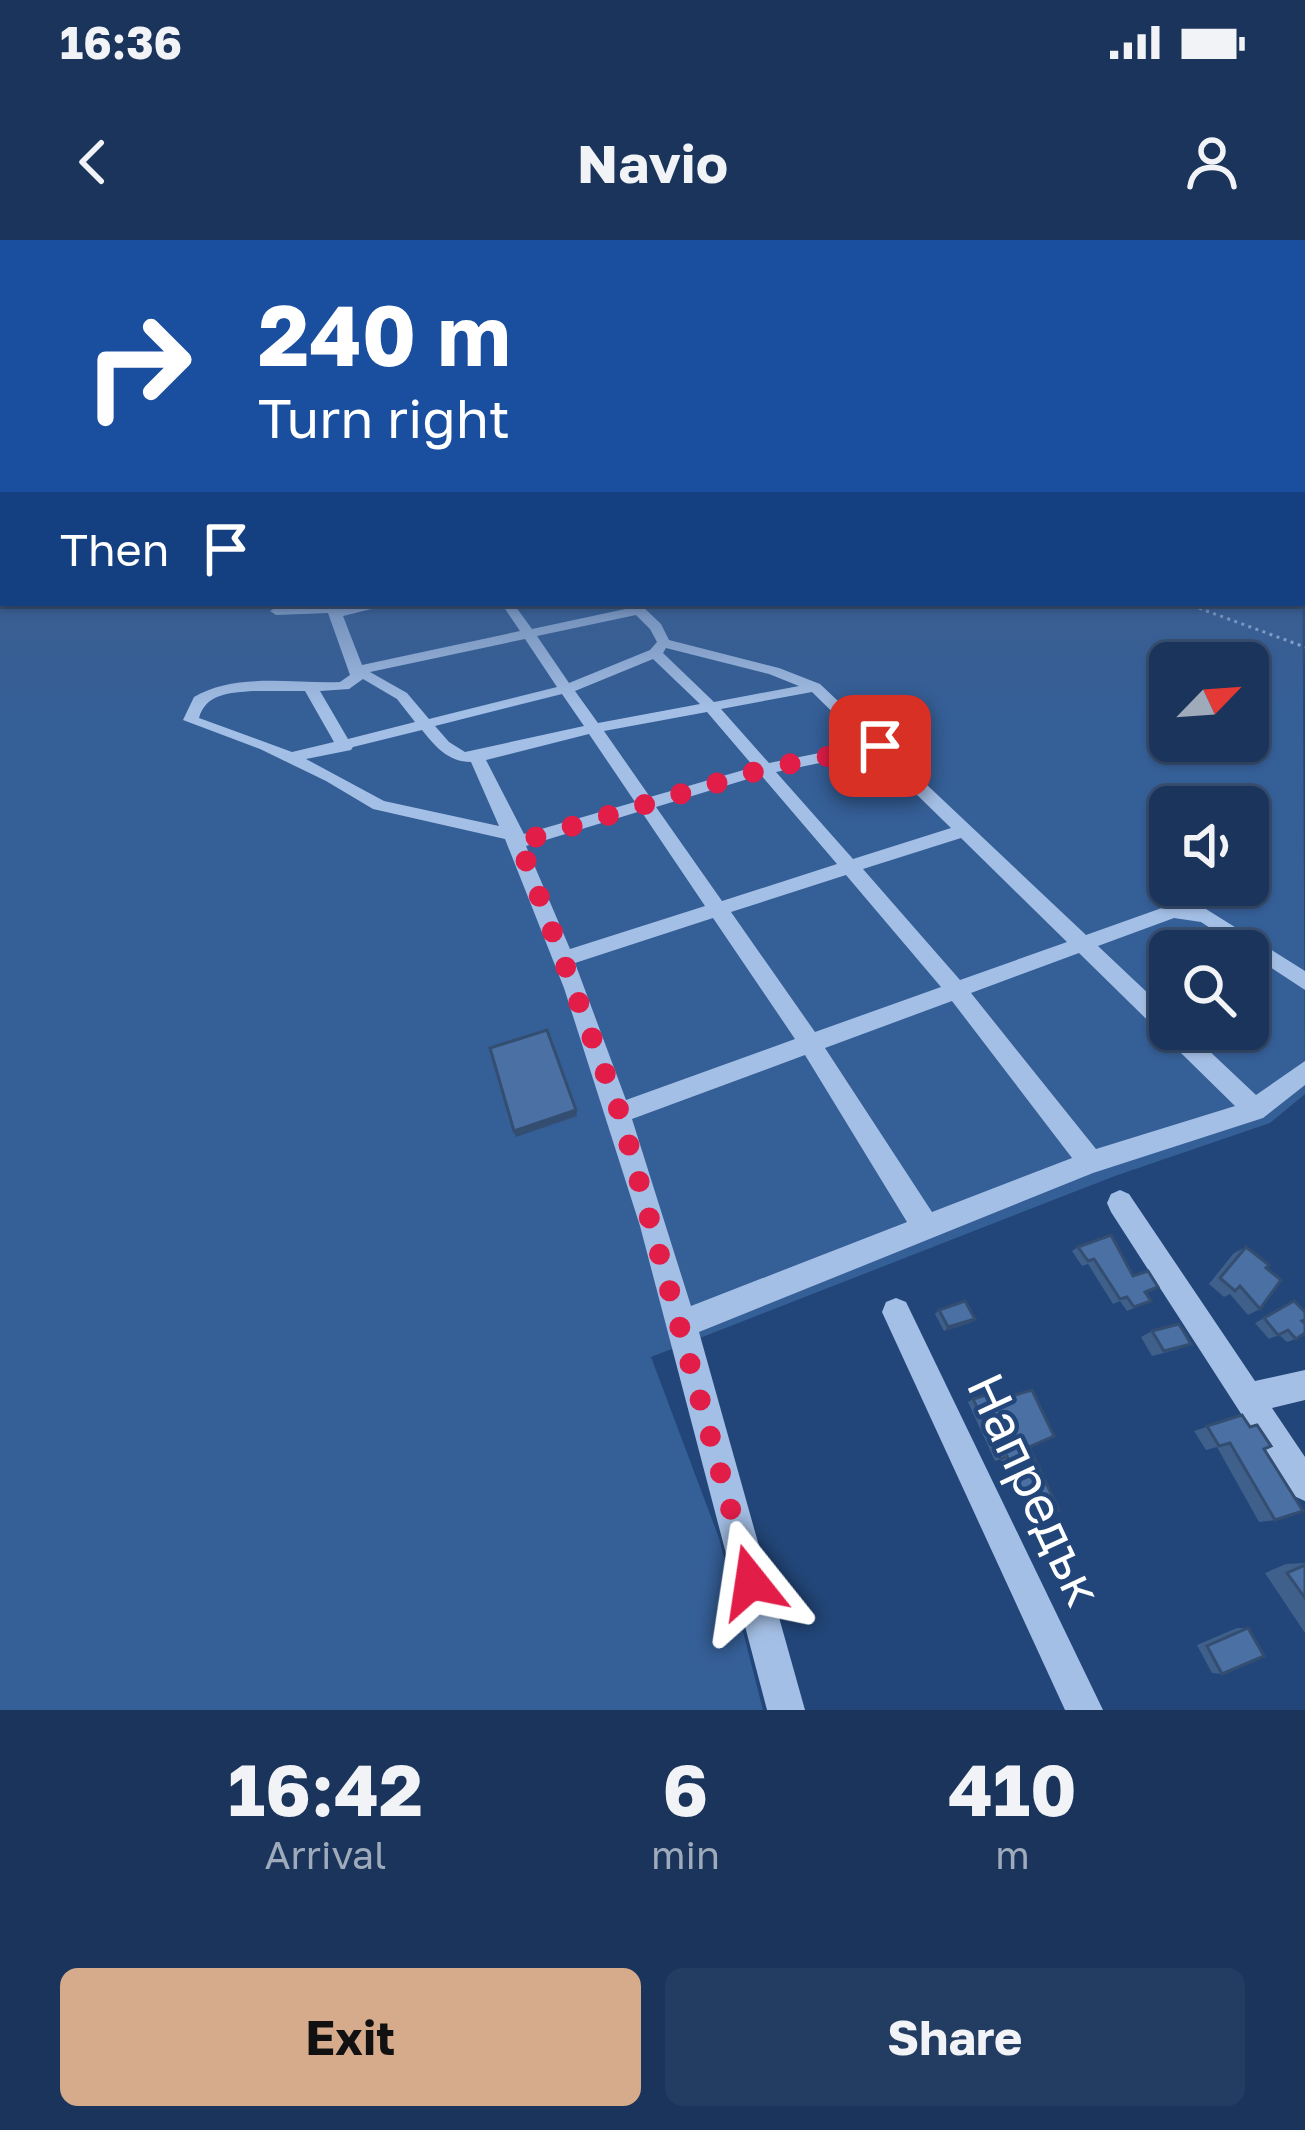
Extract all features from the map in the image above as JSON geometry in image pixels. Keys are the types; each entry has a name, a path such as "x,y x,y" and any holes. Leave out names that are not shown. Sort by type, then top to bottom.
{"lane":[{"path":"509,606 809,1042 925,1226"},
{"path":"357,670 636,606 660,648 957,991 1091,1162"},
{"path":"276,611 333,608 357,677 344,686 206,695 194,705 190,720 332,776 380,805 517,839 646,807 764,769 880,746"},
{"path":"289,758 566,689 660,648 774,671 815,687 1149,1007"},
{"path":"357,670 402,696 452,751 478,758 592,729 815,687"},
{"path":"311,689 345,747"},
{"path":"478,758 566,958 620,1113 786,1710"},
{"path":"566,958 965,830"},
{"path":"620,1113 1173,911 1188,911 1230,929 1305,982"},
{"path":"1194,1050 1255,1110"},
{"path":"680,1325 1091,1162 1255,1110 1305,1071"},
{"path":"1120,1203 1305,1484"},
{"name":"Напредък","path":"896,1312 1084,1710"},
{"path":"1249,1398 1305,1385"}],"path":[{"path":"1193,606 1305,647"}],"shaded area":[{"path":"0,606 1303,606 1305,1094 1270,1123 1115,1176 651,1357 719,1538 763,1710 0,1710"}],"building":[{"path":"547,1030 576,1110 514,1131 490,1048"},
{"path":"1111,1235 1133,1276 1148,1271 1158,1287 1145,1292 1151,1301 1134,1307 1127,1297 1120,1299 1094,1259 1088,1261 1078,1247"},
{"path":"1246,1247 1281,1280 1260,1309 1240,1286 1235,1291 1220,1278"},
{"path":"965,1301 975,1319 948,1327 939,1310"},
{"path":"1294,1301 1305,1312 1305,1333 1296,1339 1288,1330 1278,1335 1264,1318"},
{"path":"1179,1324 1191,1344 1164,1351 1152,1331"},
{"path":"1032,1390 1054,1436 1029,1447 1059,1510 1043,1514 1033,1494 1024,1496 1007,1456 1001,1459 973,1399 992,1393 995,1401"},
{"path":"1242,1415 1250,1427 1257,1425 1271,1446 1264,1449 1303,1511 1275,1520 1230,1443 1219,1446 1207,1426"},
{"path":"1305,1565 1305,1598 1287,1573"},
{"path":"1248,1628 1264,1656 1222,1674 1207,1646"}],"route":[{"path":"751,1582 620,1113 519,842 764,769 880,746"}]}
